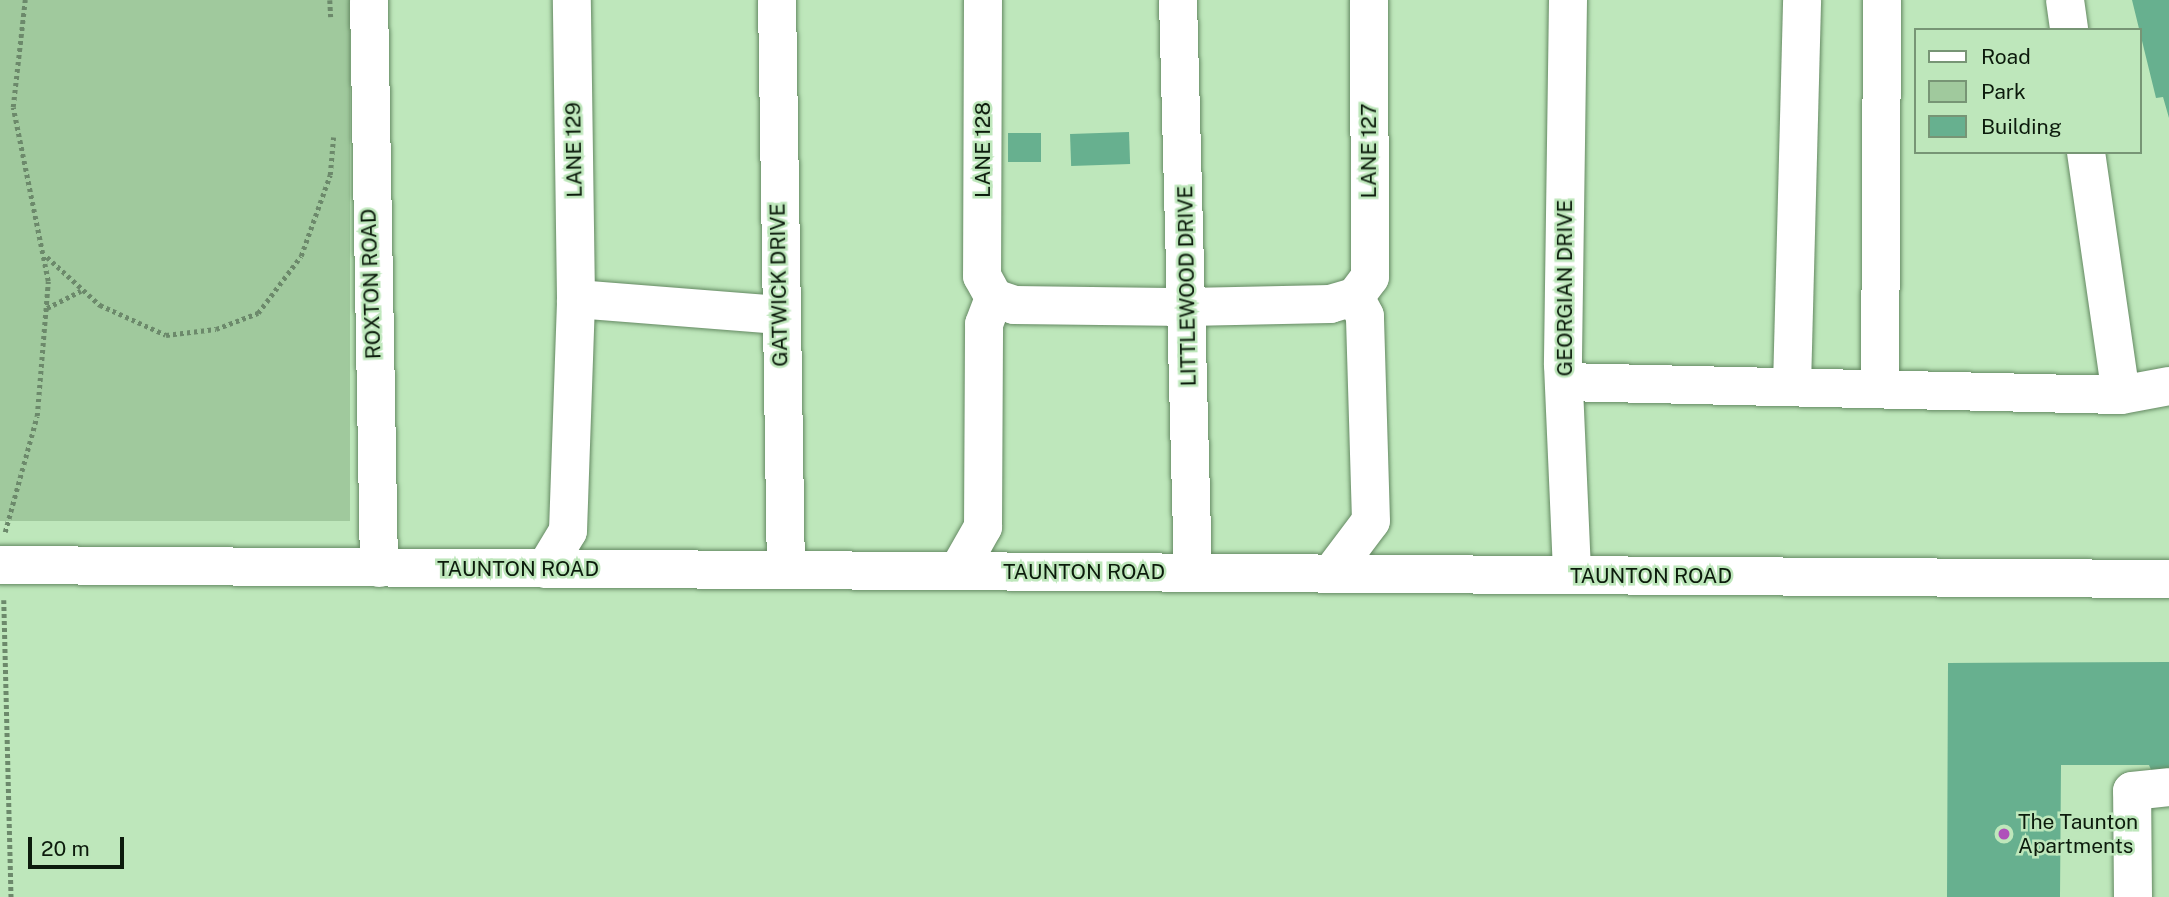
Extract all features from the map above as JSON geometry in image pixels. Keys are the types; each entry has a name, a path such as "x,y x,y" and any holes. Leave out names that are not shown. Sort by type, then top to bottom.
{"street":[{"name":"ROXTON ROAD","path":"369,0 379,568"},
{"name":"LANE 129","path":"545,569 568,531 576,299 572,0"},
{"name":"GATWICK DRIVE","path":"777,0 779,315 786,570"},
{"name":"LANE 128","path":"983,0 982,276 994,298"},
{"name":"LITTLEWOOD DRIVE","path":"1178,0 1193,573"},
{"name":"LANE 127","path":"1355,297 1370,277 1369,0"},
{"name":"GEORGIAN DRIVE","path":"1568,0 1564,382 1572,575"},
{"path":"1792,386 1802,0"},
{"path":"1880,389 1882,0"},
{"path":"2065,0 2069,28"},
{"path":"2086,154 2121,395"},
{"path":"958,571 983,527 984,324 994,298 1014,304 1188,307 1330,304 1355,297 1365,316 1371,521 1331,574"},
{"path":"576,299 779,315"},
{"path":"1564,382 2121,395 2169,386"},
{"name":"TAUNTON ROAD","path":"1,565 2169,579"},
{"path":"2133,897 2132,791 2169,787"}],"path":[{"path":"11,897 1,565 6,524 37,416 47,308 46,256 25,191 13,107 25,0"},
{"path":"330,0 332,26"},
{"path":"46,256 81,291 166,335 216,329 258,313 301,256 330,175 334,127"},
{"path":"47,308 81,291"}],"green space":[{"path":"0,0 350,0 350,521 0,521"}],"building":[{"path":"2132,0 2169,0 2169,118 2163,97 2156,98"},
{"path":"1129,132 1130,164 1071,166 1070,134"},
{"path":"1008,133 1041,133 1041,162 1008,162"},
{"name":"The Taunton Apartments","path":"2169,662 2169,772 2152,772 2149,765 2061,765 2060,897 1947,897 1948,663"}],"place":[{"name":"The Taunton Apartments","path":"2004,834"}]}
